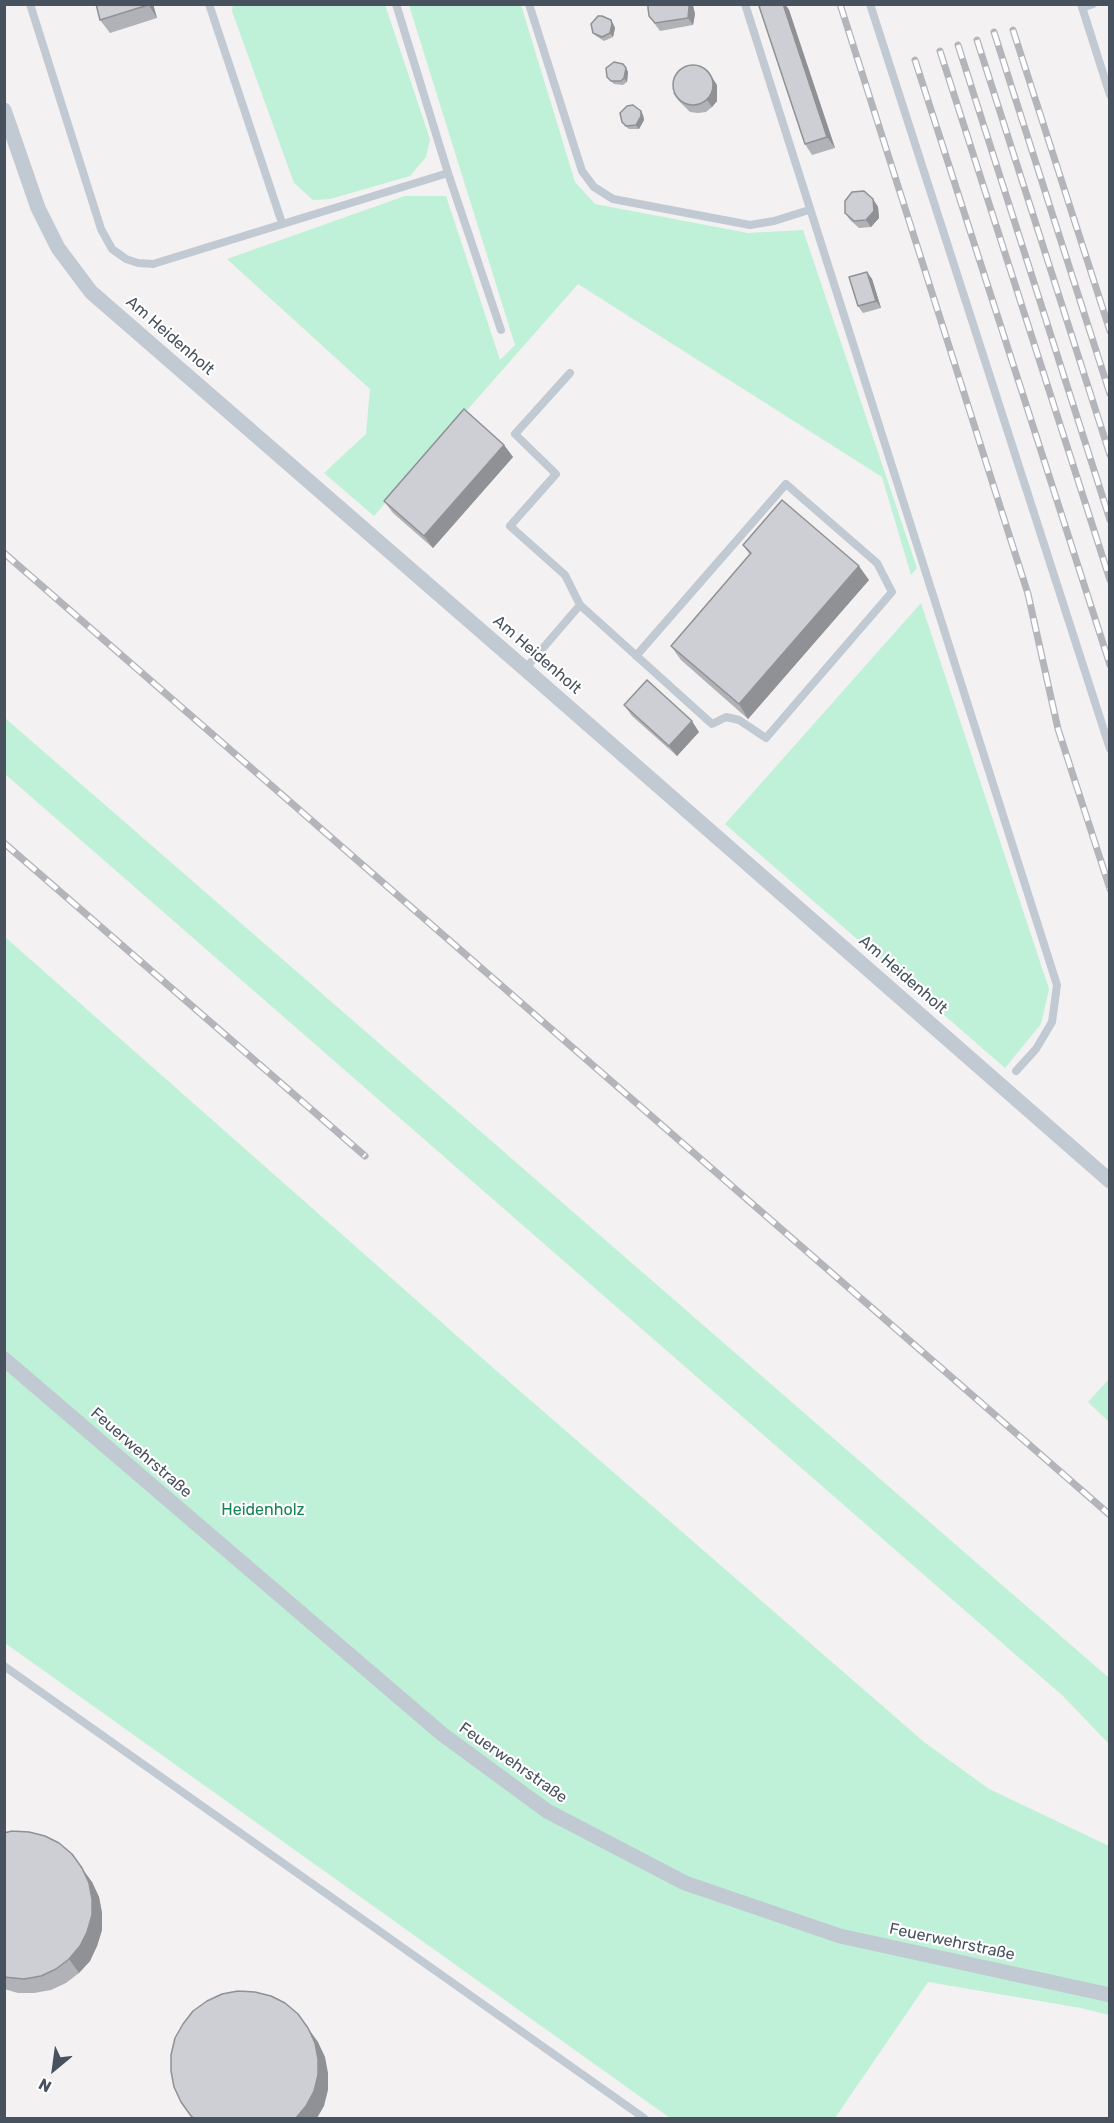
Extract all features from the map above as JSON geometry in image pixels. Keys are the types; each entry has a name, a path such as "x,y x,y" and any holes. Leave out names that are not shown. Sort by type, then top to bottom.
{"street":[{"name":"Am Heidenholt","path":"4,110 38,208 58,248 92,292 1110,1181"},
{"name":"Feuerwehrstraße","path":"4,1359 442,1734 547,1811 685,1883 840,1936 1110,1995"}],"lane":[{"path":"30,4 101,229 112,249 138,264 153,264 448,173"},
{"path":"209,4 282,223"},
{"path":"396,4 448,173 501,330"},
{"path":"529,4 582,171 594,187 613,199 750,225 774,221 809,210"},
{"path":"745,4 1057,985 1052,1022 1036,1049 1016,1071"},
{"path":"870,4 1110,749"},
{"path":"1094,4 1082,6 1110,95"},
{"path":"570,373 515,434 556,474 510,526 565,576 579,605 636,656 712,724 726,717 739,720 766,738 892,592 877,563 786,484 636,656"},
{"path":"525,669 579,605"},
{"path":"4,1666 644,2118"}],"green space":[{"path":"233,4 385,5 430,139 426,157 410,176 330,199 313,200 294,183 232,11"},
{"path":"409,5 521,5 575,182 595,204 748,233 803,230 917,568 911,575 882,477 578,284 374,516 324,473 366,434 370,389 227,259 405,196 446,196 500,360 515,345"},
{"path":"921,603 1049,989 1041,1024 1005,1068 725,824"},
{"path":"5,718 1109,1678 1109,1744 1063,1696 5,774"},
{"name":"Heidenholz","path":"5,937 483,1359 924,1742 989,1789 1109,1846 1109,2015 1081,2008 928,1982 835,2118 670,2118 5,1643"},
{"path":"1109,1379 1109,1422 1088,1402"}],"building":[{"path":"96,4 148,4 148,5 100,20"},
{"path":"648,4 689,4 688,18 655,23 649,16"},
{"path":"783,4 827,137 805,144 759,6"},
{"path":"598,16 611,20 612,24 610,33 602,37 593,33 591,24"},
{"path":"614,62 623,64 626,68 621,81 611,81 607,77 606,68"},
{"path":"693,65 701,66 707,71 712,77 712,93 707,99 701,104 693,105 685,104 679,99 674,93 673,85 674,77 679,71 685,66"},
{"path":"633,105 641,111 641,116 636,125 626,126 622,122 620,113 627,106"},
{"path":"864,191 873,199 874,211 866,220 854,221 845,213 845,201 852,192"},
{"path":"867,272 876,301 858,306 849,277"},
{"path":"464,409 504,445 424,536 384,501"},
{"path":"782,500 859,566 739,704 671,646 751,553 743,545"},
{"path":"647,680 692,721 669,746 624,705"},
{"path":"12,1831 45,1836 59,1843 72,1854 89,1883 92,1899 92,1915 87,1932 80,1946 69,1959 56,1969 41,1976 24,1979 4,1977 4,1833"},
{"path":"238,1991 271,1996 285,2003 298,2014 315,2043 318,2075 314,2091 296,2118 194,2118 181,2102 174,2087 171,2055 175,2038 183,2024 193,2011 207,2001 222,1994"}],"railway":[{"path":"840,4 1028,594 1058,729 1110,889"},
{"path":"1013,30 1110,331"},
{"path":"994,32 1110,394"},
{"path":"977,40 1110,455"},
{"path":"958,45 1110,520"},
{"path":"940,51 1110,580"},
{"path":"915,60 1110,665"},
{"path":"4,553 1110,1515"},
{"path":"4,843 365,1156"}]}
